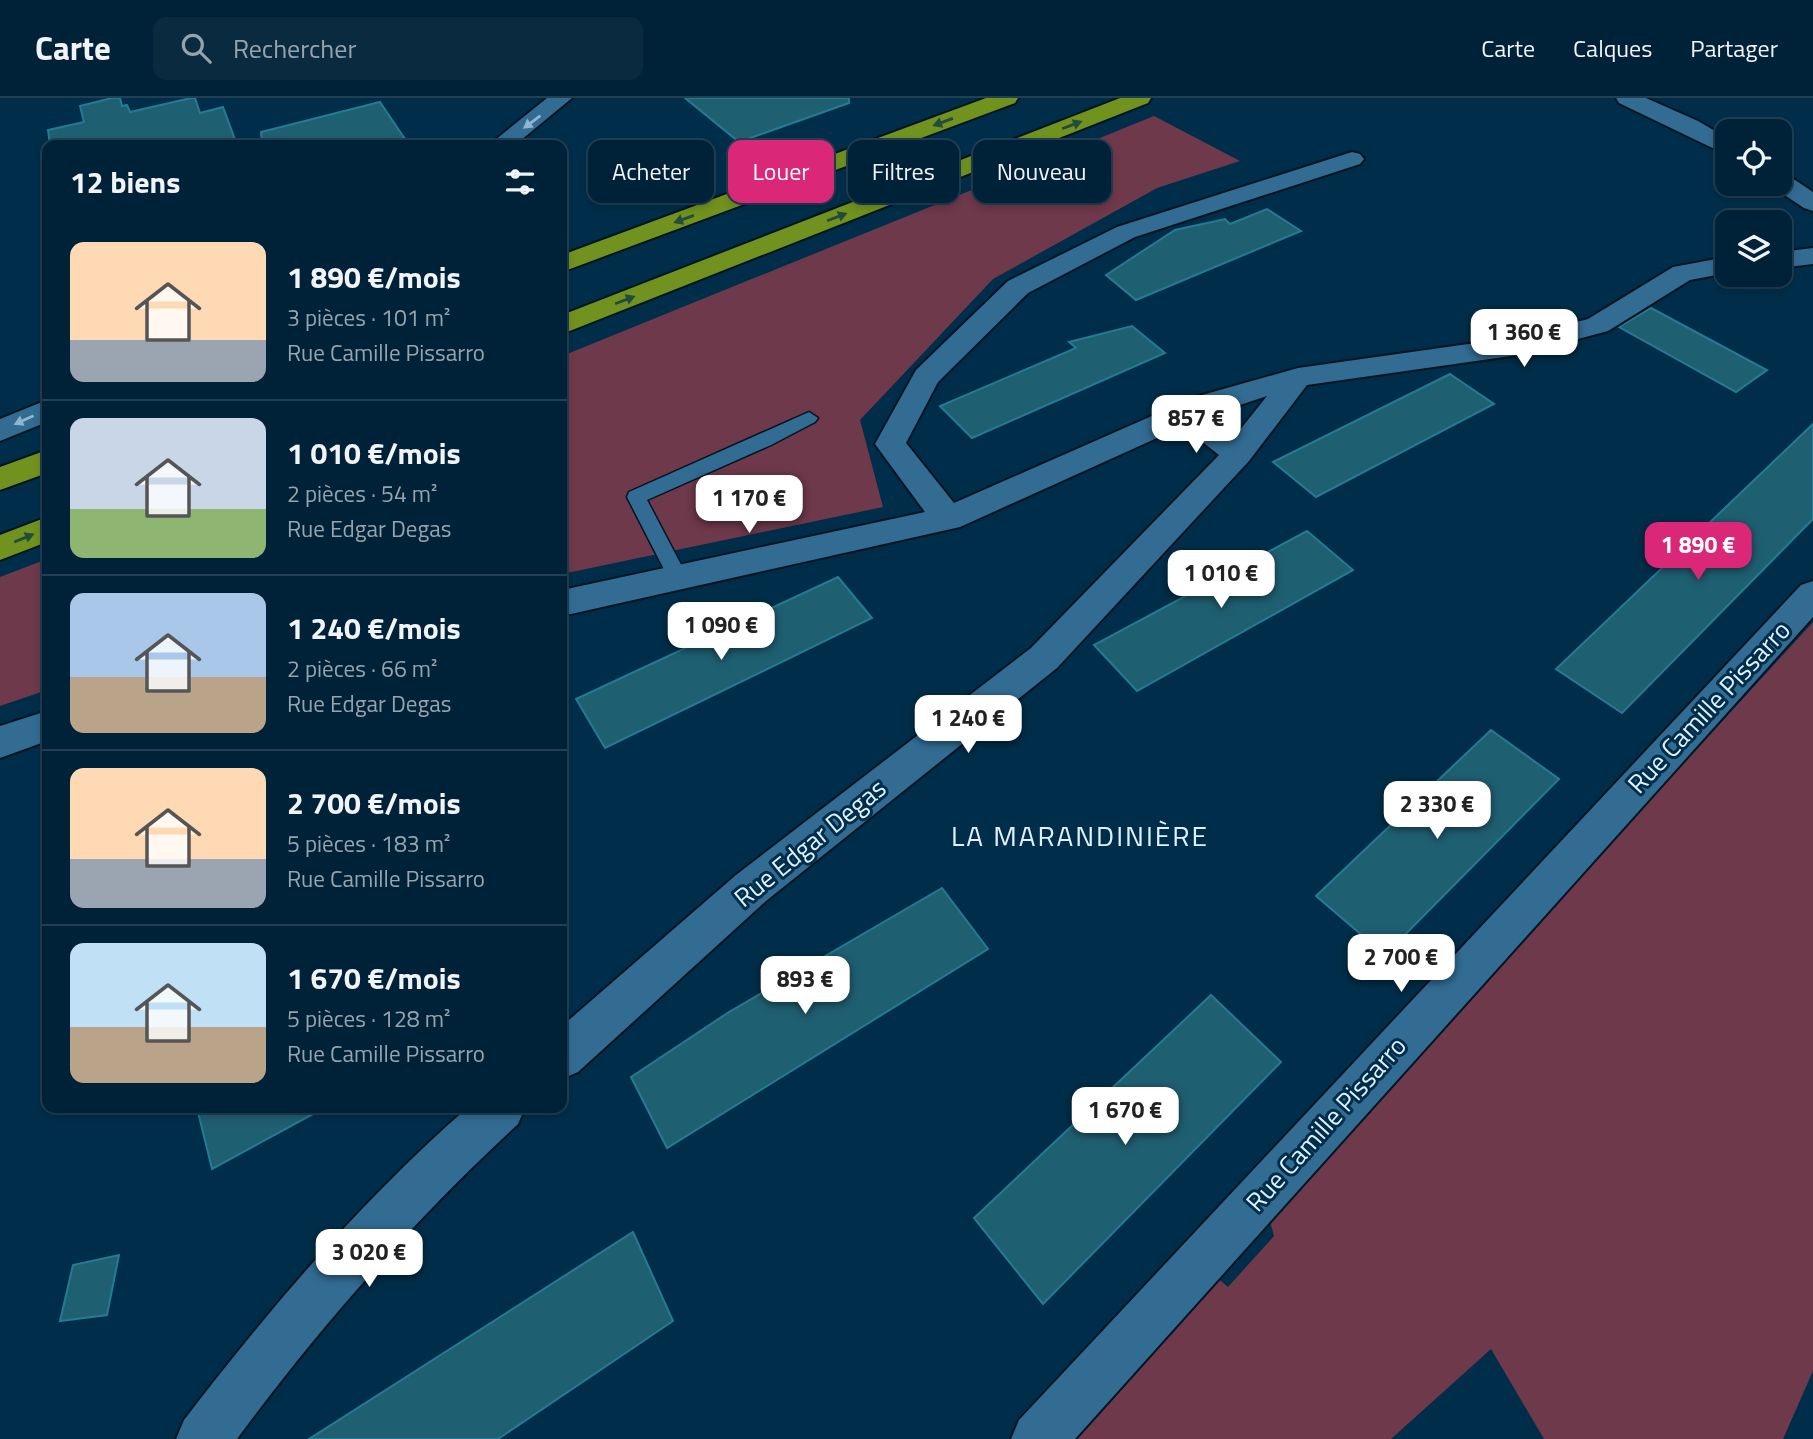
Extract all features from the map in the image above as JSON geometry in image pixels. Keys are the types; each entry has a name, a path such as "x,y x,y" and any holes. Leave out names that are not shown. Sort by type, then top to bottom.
{"highway":[{"path":"567,262 1007,98"},
{"path":"567,323 1140,98"},
{"path":"0,479 42,463"},
{"path":"0,548 42,531"}],"street":[{"path":"507,140 561,98"},
{"path":"1627,98 1690,126 1715,141"},
{"path":"948,519 890,444 926,377 1018,287 1126,232 1352,159"},
{"path":"1792,189 1813,203"},
{"path":"1792,259 1813,256"},
{"path":"567,602 948,519 1206,404 1298,377 1518,346 1598,326 1682,273 1715,267"},
{"name":"Rue Edgar Degas","path":"567,1052 751,888 1044,658 1238,454 1298,377"},
{"path":"0,431 42,412"},
{"path":"1175,418 1203,427 1238,454"},
{"name":"Rue Camille Pissarro","path":"1038,1439 1813,594"},
{"path":"0,742 42,728"},
{"path":"203,1439 269,1350 363,1241 497,1113"}],"lane":[{"path":"678,578 636,496 765,441 809,418"}],"shaded area":[{"path":"1154,116 1240,161 1157,188 993,279 860,420 883,507 567,573 567,354 939,203 959,203 959,195 973,189 973,203 1111,203 1111,140 1095,140"},
{"path":"42,561 42,692 0,706 0,577"},
{"path":"1813,622 1813,1371 1783,1439 1544,1439 1491,1349 1391,1439 1065,1439 1214,1275 1228,1287 1274,1236 1269,1217"}],"building":[{"path":"120,98 122,106 127,105 130,112 195,98 200,113 223,107 235,140 49,140 48,130 84,122 80,106"},
{"path":"685,98 849,98 849,103 745,140 737,140"},
{"path":"380,102 406,140 262,140 261,132"},
{"path":"1267,209 1301,231 1136,300 1106,275 1175,230 1225,219 1230,224"},
{"path":"1651,308 1767,370 1736,392 1619,327"},
{"path":"1132,326 1165,353 972,438 940,406 1076,348 1069,342"},
{"path":"1450,374 1494,404 1316,497 1273,462"},
{"path":"1813,424 1813,519 1622,713 1556,669"},
{"path":"1307,531 1353,570 1137,691 1094,645"},
{"path":"838,577 872,618 605,748 576,699"},
{"path":"1491,730 1559,779 1385,955 1316,896"},
{"path":"942,888 988,949 667,1148 631,1077 729,1012"},
{"path":"1211,995 1281,1062 1043,1304 974,1218"},
{"path":"198,1113 315,1113 212,1169"},
{"path":"633,1232 673,1321 498,1439 309,1439"},
{"path":"119,1255 107,1315 60,1321 73,1265"}],"district":[{"name":"LA MARANDINIÈRE","path":"1080,836"}]}
